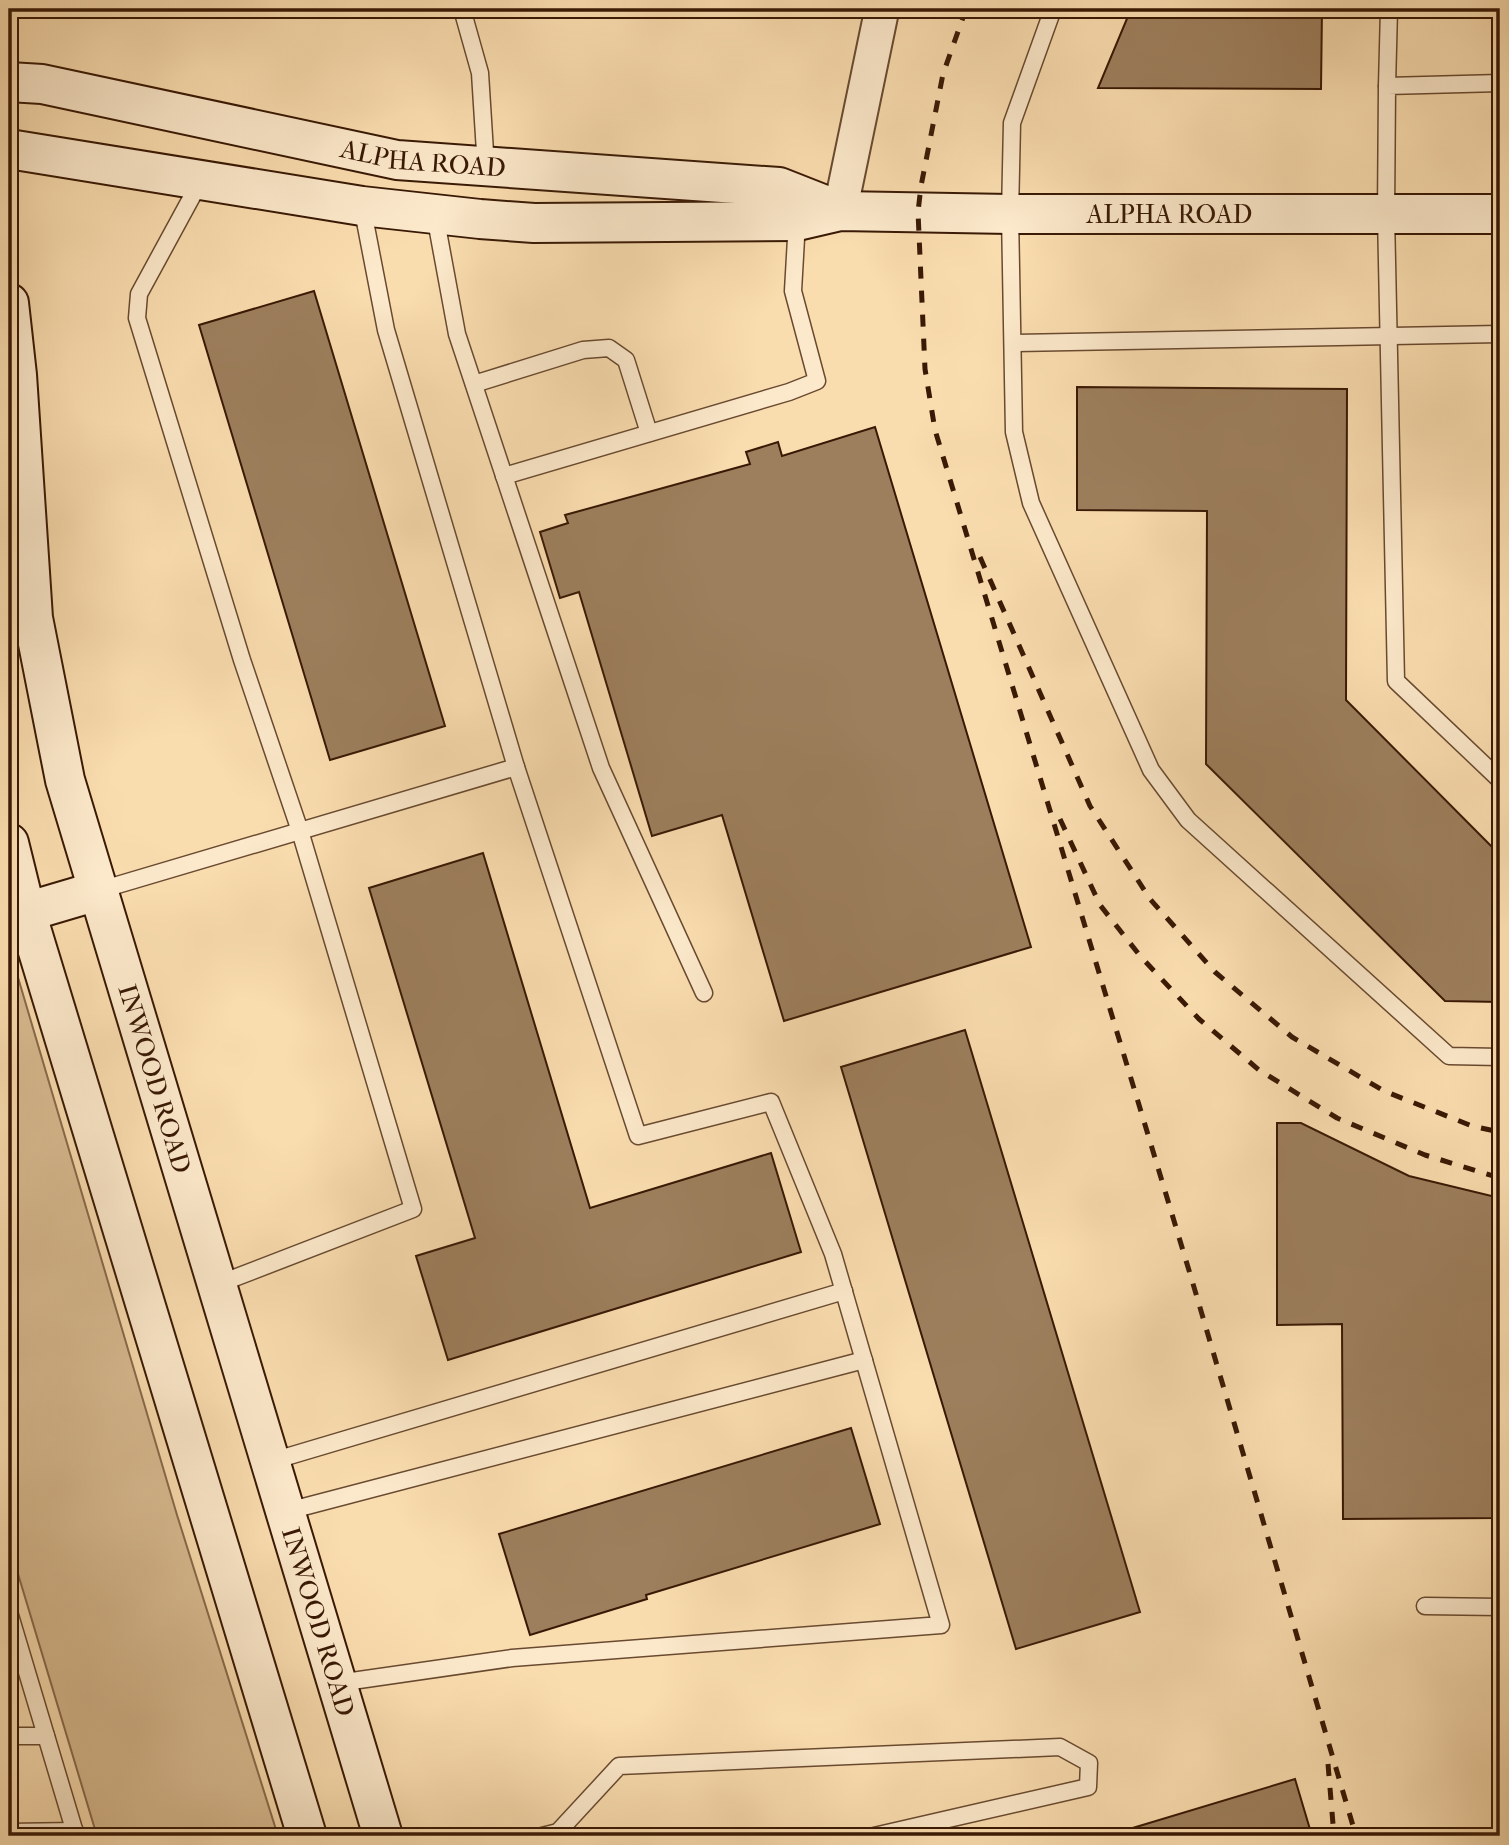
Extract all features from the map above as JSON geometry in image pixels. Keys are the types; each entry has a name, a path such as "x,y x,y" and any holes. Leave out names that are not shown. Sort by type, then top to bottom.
{"main road":[{"name":"ALPHA ROAD","path":"9,82 42,84 397,160 779,187 840,211"},
{"name":"ALPHA ROAD","path":"9,149 362,206 534,223 797,221 840,211 1010,214 1500,214"},
{"path":"480,219 486,168"},
{"name":"INWOOD ROAD","path":"9,303 17,375 33,618 65,780 383,1836"},
{"path":"9,843 26,912 307,1836"},
{"path":"26,912 97,891"}],"street":[{"path":"840,211 882,9"}],"lane":[{"path":"462,9 480,73 486,168"},
{"path":"1052,9 1012,123 1010,214 1014,432 1031,503 1151,770 1188,820 1449,1056 1500,1057"},
{"path":"1389,9 1386,215 1396,681 1500,780"},
{"path":"1387,86 1500,83"},
{"path":"201,180 139,294 137,318 242,660 300,831 414,1209 216,1285"},
{"path":"336,1684 512,1658 941,1625 833,1254 771,1102 638,1136 516,767 386,330 362,206"},
{"path":"435,215 457,334 601,768 704,993"},
{"path":"504,476 789,392 817,381 793,291 797,221"},
{"path":"1013,343 1500,334"},
{"path":"474,384 583,350 609,348 626,360 649,433"},
{"path":"97,891 516,767"},
{"path":"269,1462 844,1291"},
{"path":"284,1512 864,1360"},
{"path":"1424,1606 1500,1607"},
{"path":"9,1612 75,1834 9,1832"},
{"path":"9,1736 46,1736"},
{"path":"542,1836 561,1834 619,1766 1060,1747 1089,1763 1088,1787 874,1836"}],"shaded area":[{"path":"9,947 177,1515 278,1836 97,1836 9,1544"}],"building":[{"path":"1131,9 1322,9 1321,89 1098,88"},
{"path":"314,291 445,726 330,760 199,325"},
{"path":"1077,387 1347,389 1346,700 1500,855 1500,1002 1445,1001 1206,764 1207,511 1077,510"},
{"path":"875,427 1031,947 784,1021 722,815 652,836 579,592 560,598 540,532 568,523 565,515 750,464 746,452 778,442 782,456"},
{"path":"483,853 590,1208 771,1153 801,1252 448,1360 416,1256 475,1238 369,888"},
{"path":"965,1030 1140,1612 1016,1649 841,1067"},
{"path":"1277,1123 1301,1123 1409,1176 1500,1198 1500,1518 1343,1519 1342,1324 1277,1325"},
{"path":"851,1428 880,1524 646,1595 647,1599 530,1635 499,1534"},
{"path":"1295,1779 1312,1836 1106,1836"}],"railway":[{"path":"966,9 943,74 918,212 925,369 935,430 1191,1277 1356,1836"},
{"path":"980,557 1090,806 1150,899 1215,972 1292,1037 1384,1091 1472,1126 1500,1132"},
{"path":"1060,819 1100,905 1141,957 1199,1019 1259,1070 1337,1118 1425,1155 1500,1178"},
{"path":"1328,1764 1334,1836"}]}
